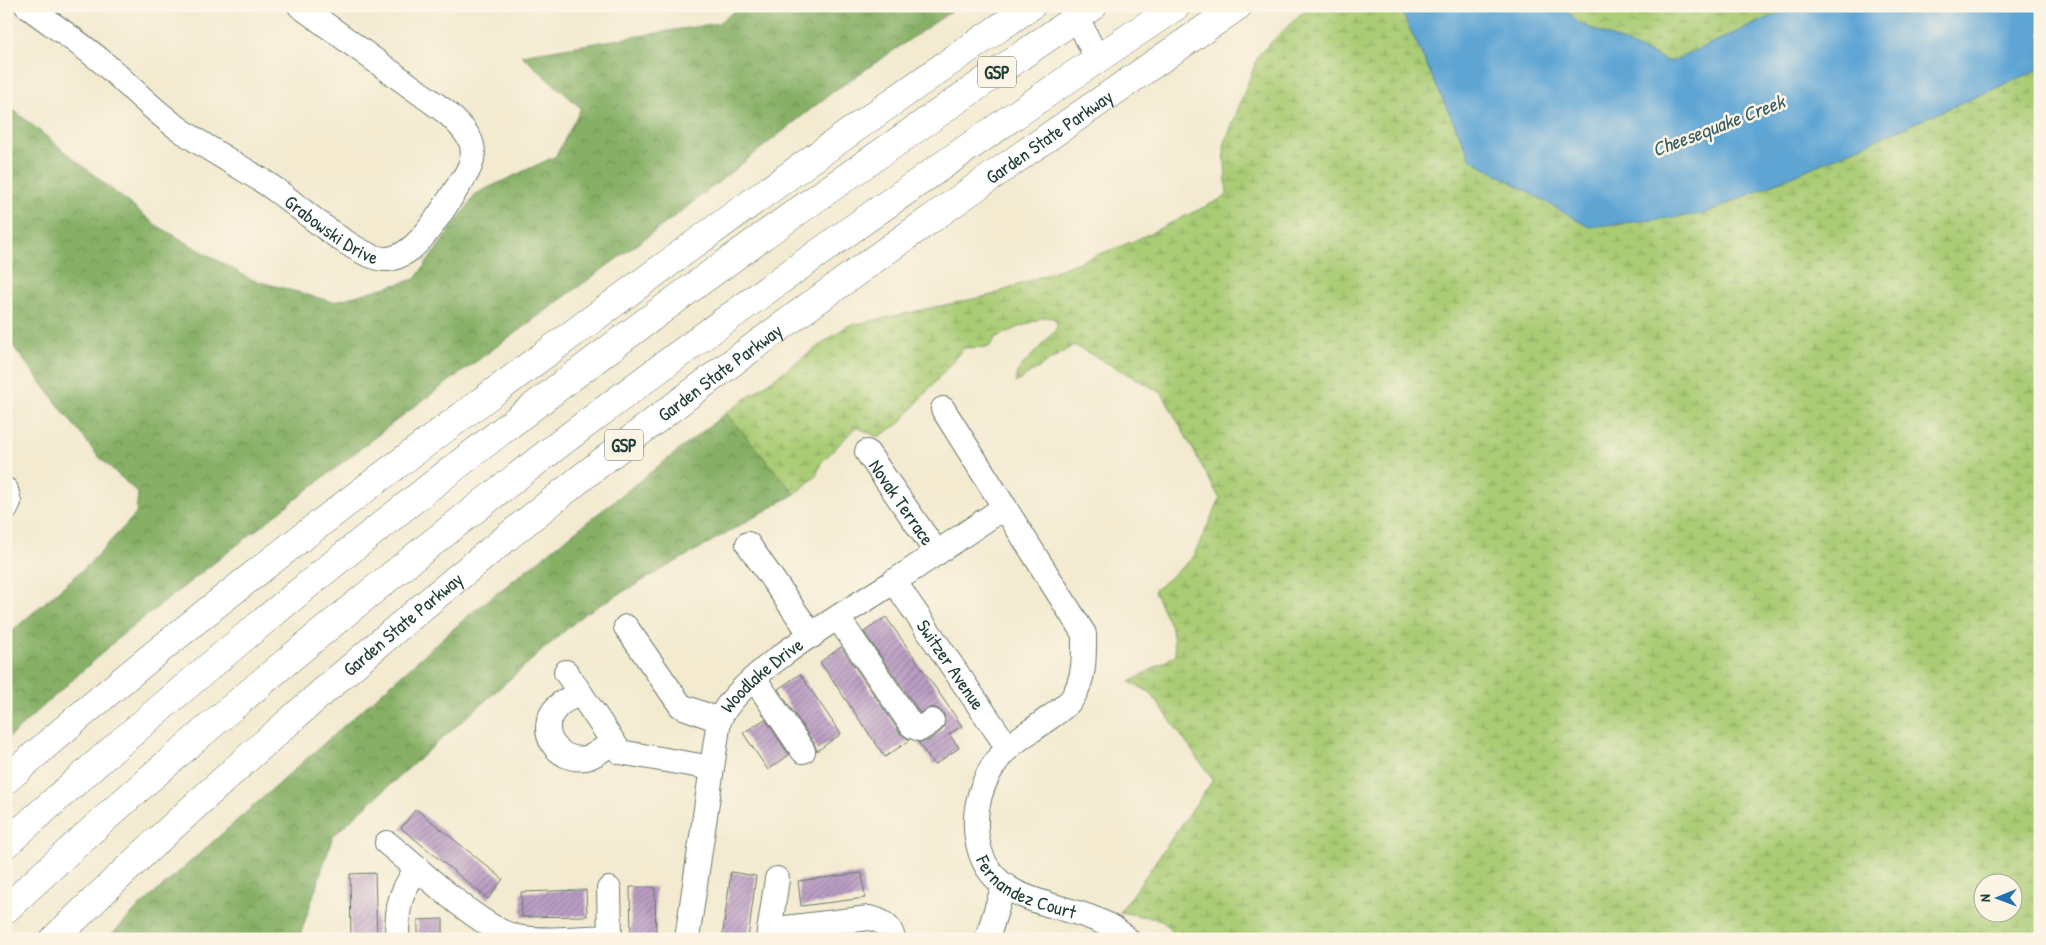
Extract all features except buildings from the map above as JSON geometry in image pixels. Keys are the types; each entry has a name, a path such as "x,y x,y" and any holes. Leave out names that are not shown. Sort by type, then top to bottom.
{"highway":[{"name":"GSP","path":"6,780 165,645 391,468 732,217 1031,6"},
{"name":"Garden State Parkway","path":"6,909 121,804 241,700 374,590 512,482 767,291 1097,59 1176,6"},
{"name":"Garden State Parkway","path":"54,939 161,836 321,692 464,572 590,472 710,379 854,274 1238,6"},
{"name":"GSP","path":"6,844 118,744 239,642 471,455 756,242 1085,12"}],"street":[{"name":"Grabowski Drive","path":"27,6 99,60 172,124 210,151 273,188 370,258 388,260 406,254 418,243 471,168 473,149 466,130 446,112 300,6"},
{"path":"1085,12 1097,59"},
{"name":"Fernandez Court","path":"943,409 1084,634 1084,673 1072,698 1008,748 984,782 975,823 984,864 1004,886 1016,893 1109,925 1127,939"},
{"name":"Novak Terrace","path":"867,452 937,552"},
{"path":"6,490 9,502 6,508"},
{"name":"Woodlake Drive","path":"687,939 719,720 726,706 754,678 812,636 1005,507"},
{"path":"748,544 812,636"},
{"name":"Switzer Avenue","path":"894,581 1008,748"},
{"path":"838,618 912,726 920,729 932,721"},
{"path":"626,628 681,706 719,720"},
{"path":"566,672 620,752 712,768"},
{"path":"754,678 803,751"},
{"path":"580,693 556,708 550,719 549,733 554,748 569,758 588,758 613,742"},
{"path":"387,843 494,929 518,937 536,939 610,938 609,889"},
{"path":"397,939 398,903 403,890 417,868"},
{"path":"777,879 769,934 870,918 879,920 887,926 893,939"},
{"path":"987,939 1004,886"}],"green space":[{"path":"742,6 959,6 834,91 674,217 411,409 122,635 6,740 6,636 87,566 136,514 138,493 97,455 6,337 6,104 156,225 250,279 333,302 415,279 477,193 556,156 581,108 521,55 718,23"},
{"path":"1309,6 1399,6 1471,159 1704,214 2040,69 2040,939 1195,939 1174,934 1162,920 1120,912 1213,780 1150,692 1130,682 1176,655 1172,629 1154,591 1192,559 1220,499 1162,393 1074,345 1015,383 1019,369 1054,332 1058,325 1053,318 1044,317 996,337 989,347 964,348 899,424 878,437 856,427 821,463 816,476 795,494 726,413 847,326 992,295 1134,241 1227,196 1224,146 1259,54"},
{"path":"1562,6 1795,6 1670,62 1579,23"},
{"path":"726,413 795,494 584,614 411,766 333,836 299,939 107,939 137,909 469,615"}],"water":[{"name":"Cheesequake Creek","path":"1399,6 1562,6 1579,23 1670,62 1795,6 2040,6 2040,69 1704,214 1589,227 1471,159"}]}
